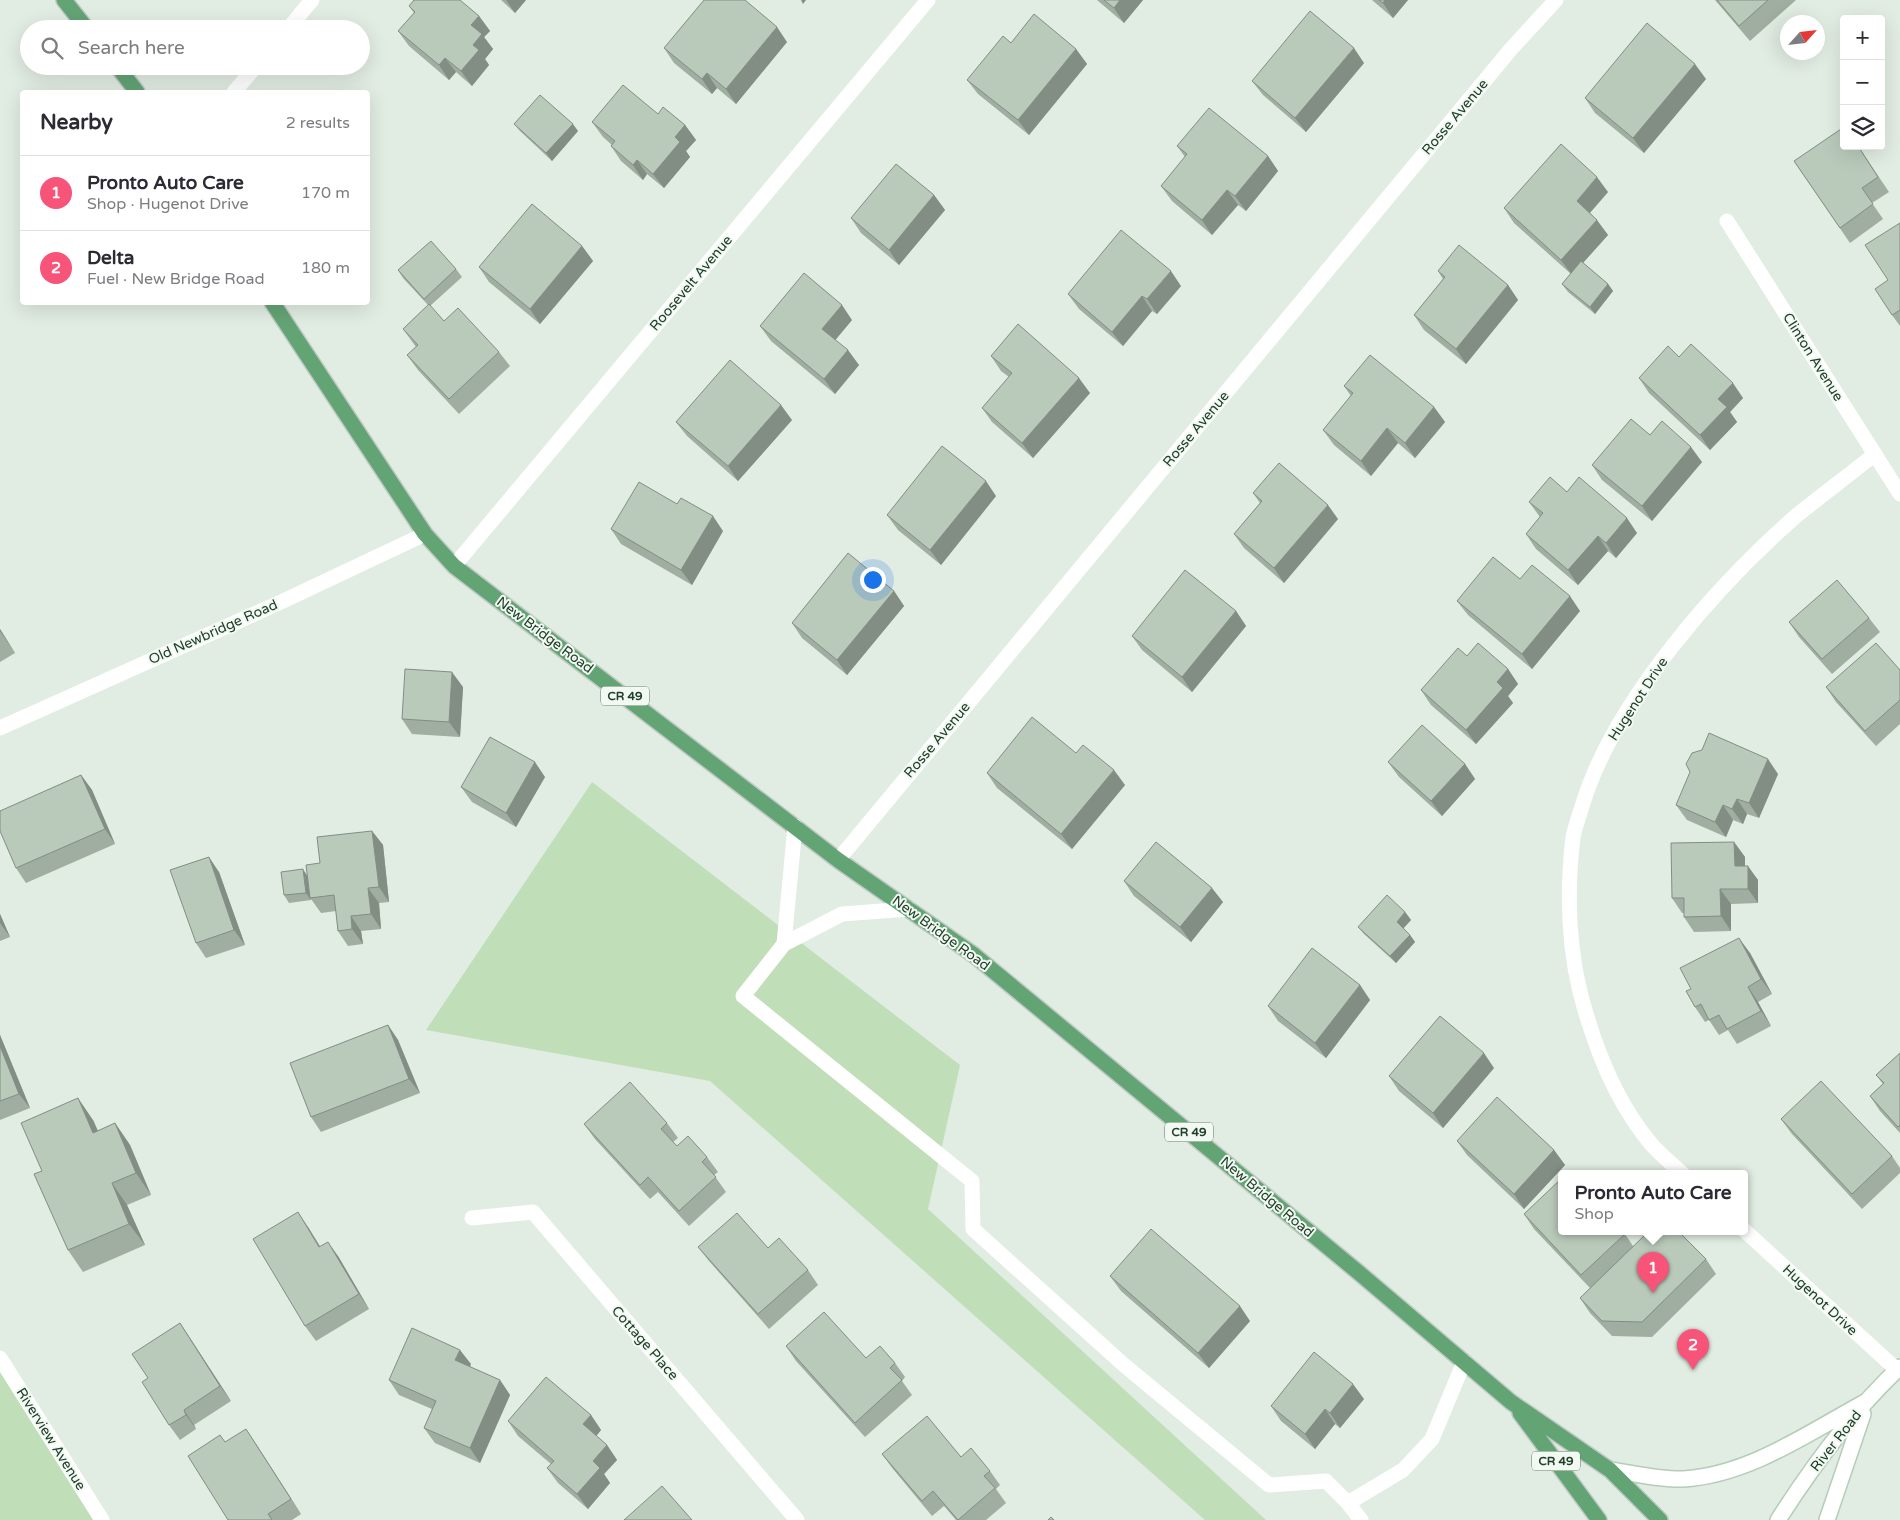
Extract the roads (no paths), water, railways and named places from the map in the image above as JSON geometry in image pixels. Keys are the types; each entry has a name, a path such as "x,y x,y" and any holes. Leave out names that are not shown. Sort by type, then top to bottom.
{"main road":[{"path":"64,0 80,20"},
{"path":"124,75 135,90"},
{"name":"New Bridge Road","path":"274,305 425,534 454,566 838,860 974,955 1511,1402 1610,1470 1660,1520"},
{"name":"CR 49","path":"1511,1402 1599,1520"}],"street":[{"path":"295,20 312,0"},
{"name":"Roosevelt Avenue","path":"454,566 928,0"},
{"name":"Rosse Avenue","path":"838,860 1504,57 1556,0"},
{"path":"236,90 248,75"},
{"name":"Clinton Avenue","path":"1727,221 1900,494"},
{"name":"Hugenot Drive","path":"1680,1170 1653,1146 1637,1126 1605,1071 1585,1012 1573,960 1570,900 1574,835 1592,775 1621,720 1670,650 1736,574 1796,516 1875,454"},
{"name":"Old Newbridge Road","path":"0,728 272,606 425,534"},
{"path":"784,944 795,826"},
{"path":"909,909 842,914 784,944 743,996 972,1181 974,1229 1124,1365 1269,1485 1326,1481 1362,1520"},
{"name":"Cottage Place","path":"472,1218 533,1212 797,1520"},
{"name":"Hugenot Drive","path":"1748,1234 1898,1369"},
{"name":"Riverview Avenue","path":"0,1358 102,1520"},
{"path":"1348,1503 1403,1470 1432,1439 1464,1362"},
{"name":"River Road","path":"1778,1520 1793,1497 1867,1401 1898,1369"},
{"path":"1610,1470 1680,1479 1710,1476 1745,1467 1867,1401"},
{"path":"1827,1520 1867,1401"}],"place":[{"name":"Pronto Auto Care","path":"1653,1293"},
{"name":"Delta","path":"1693,1370"}]}
